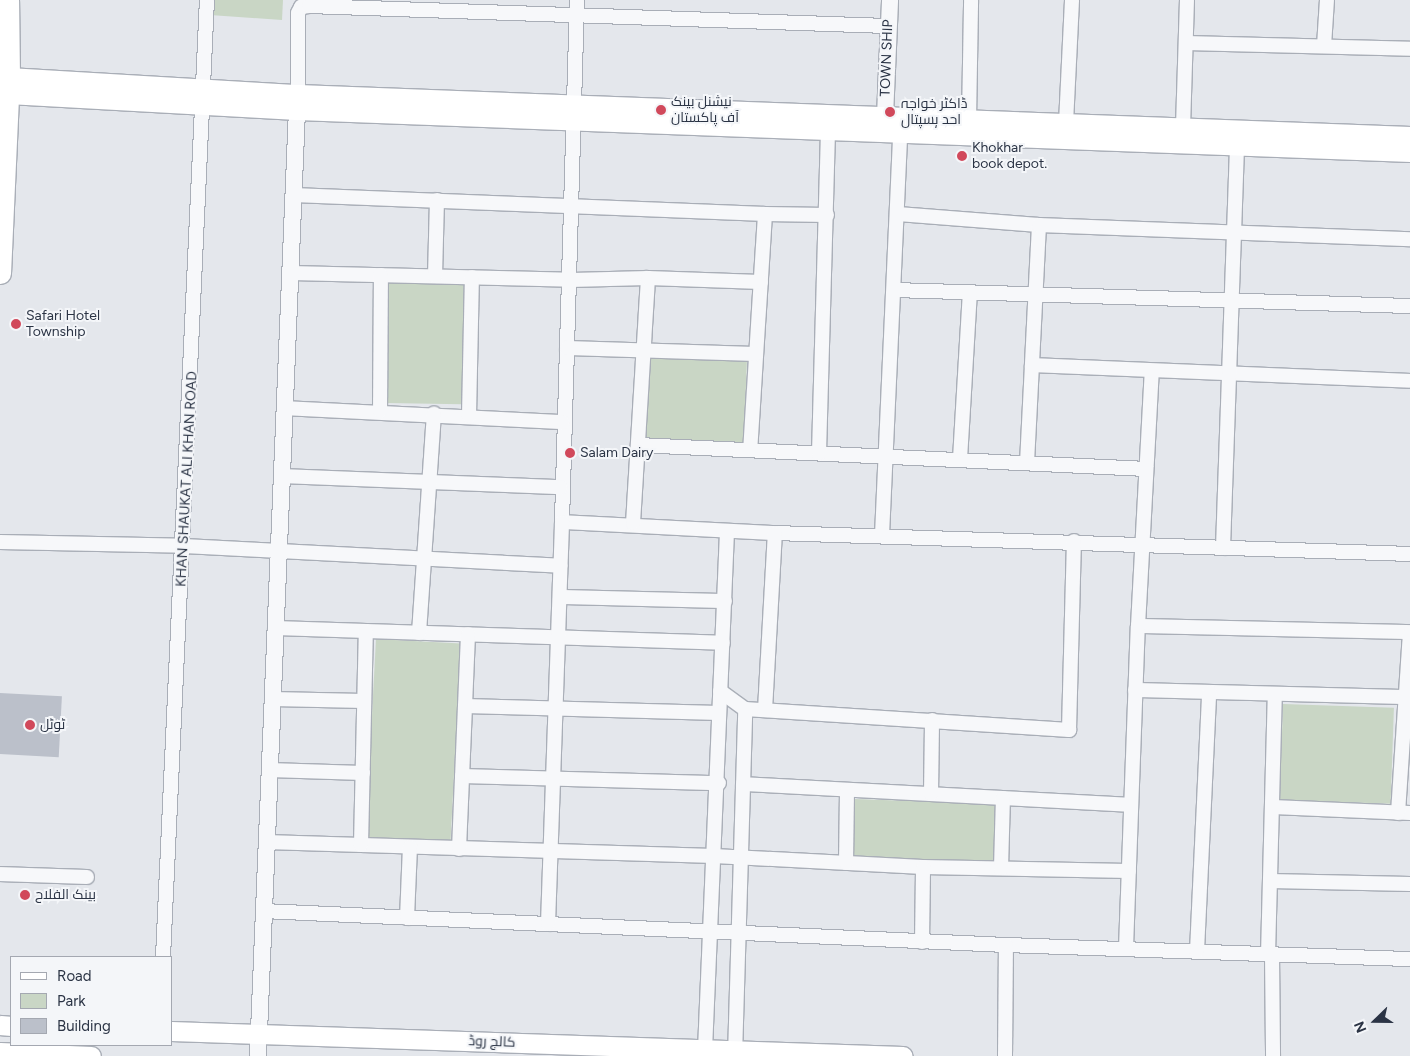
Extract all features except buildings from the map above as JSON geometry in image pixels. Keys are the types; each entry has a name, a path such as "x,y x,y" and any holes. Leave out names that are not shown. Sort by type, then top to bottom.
{"main road":[{"path":"0,273 8,86 8,0"},
{"path":"8,86 298,102 572,113 900,132 1237,138 1410,136"},
{"path":"572,113 885,116 1183,127 1237,138 1410,152"},
{"name":"کالج روڈ","path":"172,1030 705,1050 735,1053 903,1056"},
{"path":"0,1052 91,1056"}],"street":[{"name":"KHAN SHAUKAT ALI KHAN ROAD","path":"163,956 184,546 207,0"},
{"path":"548,924 560,597 563,422 571,280 572,113 577,0"},
{"name":"TOWN SHIP","path":"885,116 890,0"},
{"path":"968,120 971,0"},
{"path":"1066,123 1072,0"},
{"path":"1183,127 1187,0"},
{"path":"1324,46 1327,0"},
{"path":"258,1056 257,1034 298,102 298,13 301,7 426,6 576,17 888,26"},
{"path":"1186,43 1410,49"},
{"path":"819,453 828,128"},
{"path":"882,535 898,214 900,132"},
{"path":"1223,548 1237,138"},
{"path":"294,195 827,215"},
{"path":"435,276 437,200"},
{"path":"750,450 765,214"},
{"path":"898,214 1040,225 1410,239"},
{"path":"1027,463 1040,225"},
{"path":"291,273 571,280 648,278 761,282"},
{"path":"380,411 381,275"},
{"path":"469,416 472,278"},
{"path":"633,523 648,278"},
{"path":"894,290 1036,293 1230,302 1410,306"},
{"path":"960,459 970,292"},
{"path":"567,348 643,352 756,354"},
{"path":"1032,365 1228,375 1410,381"},
{"path":"1126,948 1135,690 1152,371"},
{"path":"285,408 380,411 563,422"},
{"path":"420,633 434,414"},
{"path":"638,445 1146,469"},
{"path":"282,476 431,480 561,487"},
{"path":"562,522 633,523 775,533 1074,541 1410,554"},
{"path":"705,1050 719,784 719,712 724,643 727,531"},
{"path":"765,710 775,533"},
{"path":"720,691 745,709 1070,730 1074,541"},
{"path":"0,542 184,546 560,566"},
{"path":"560,597 725,600"},
{"path":"1138,626 1410,633 1405,697 1404,813 1273,807"},
{"path":"275,628 724,643"},
{"path":"361,845 366,631"},
{"path":"459,849 468,634"},
{"path":"1135,690 1405,697"},
{"path":"1197,951 1209,692"},
{"path":"1273,1056 1270,881 1275,695"},
{"path":"272,699 364,700"},
{"path":"465,706 719,712"},
{"path":"735,1053 745,709"},
{"path":"932,720 932,794"},
{"path":"269,770 363,773"},
{"path":"462,776 719,784"},
{"path":"743,784 1130,805"},
{"path":"846,863 847,790"},
{"path":"1001,868 1004,798"},
{"path":"266,842 714,856 923,867 1129,871"},
{"path":"407,918 410,847"},
{"path":"922,942 923,867"},
{"path":"0,874 87,877"},
{"path":"1270,881 1410,884"},
{"path":"263,912 922,942 1410,959"},
{"path":"1005,1056 1006,945"}],"green space":[{"path":"211,0 283,0 282,20 210,15"},
{"path":"387,283 464,284 462,404 385,403"},
{"path":"645,356 747,360 744,446 642,442"},
{"path":"376,639 461,643 450,843 366,839"},
{"path":"1283,704 1394,708 1391,804 1280,800"},
{"path":"855,799 996,804 994,865 853,860"}],"place":[{"name":"نیشنل بینک آف پاکستان","path":"661,110"},
{"name":"ڈاکٹر خواجہ احد ہسپتال","path":"890,112"},
{"name":"Khokhar book depot.","path":"962,156"},
{"name":"Safari Hotel Township","path":"16,324"},
{"name":"Salam Dairy","path":"570,453"},
{"name":"ٹوٹل","path":"30,725"},
{"name":"بینک الفلاح","path":"25,895"}]}
